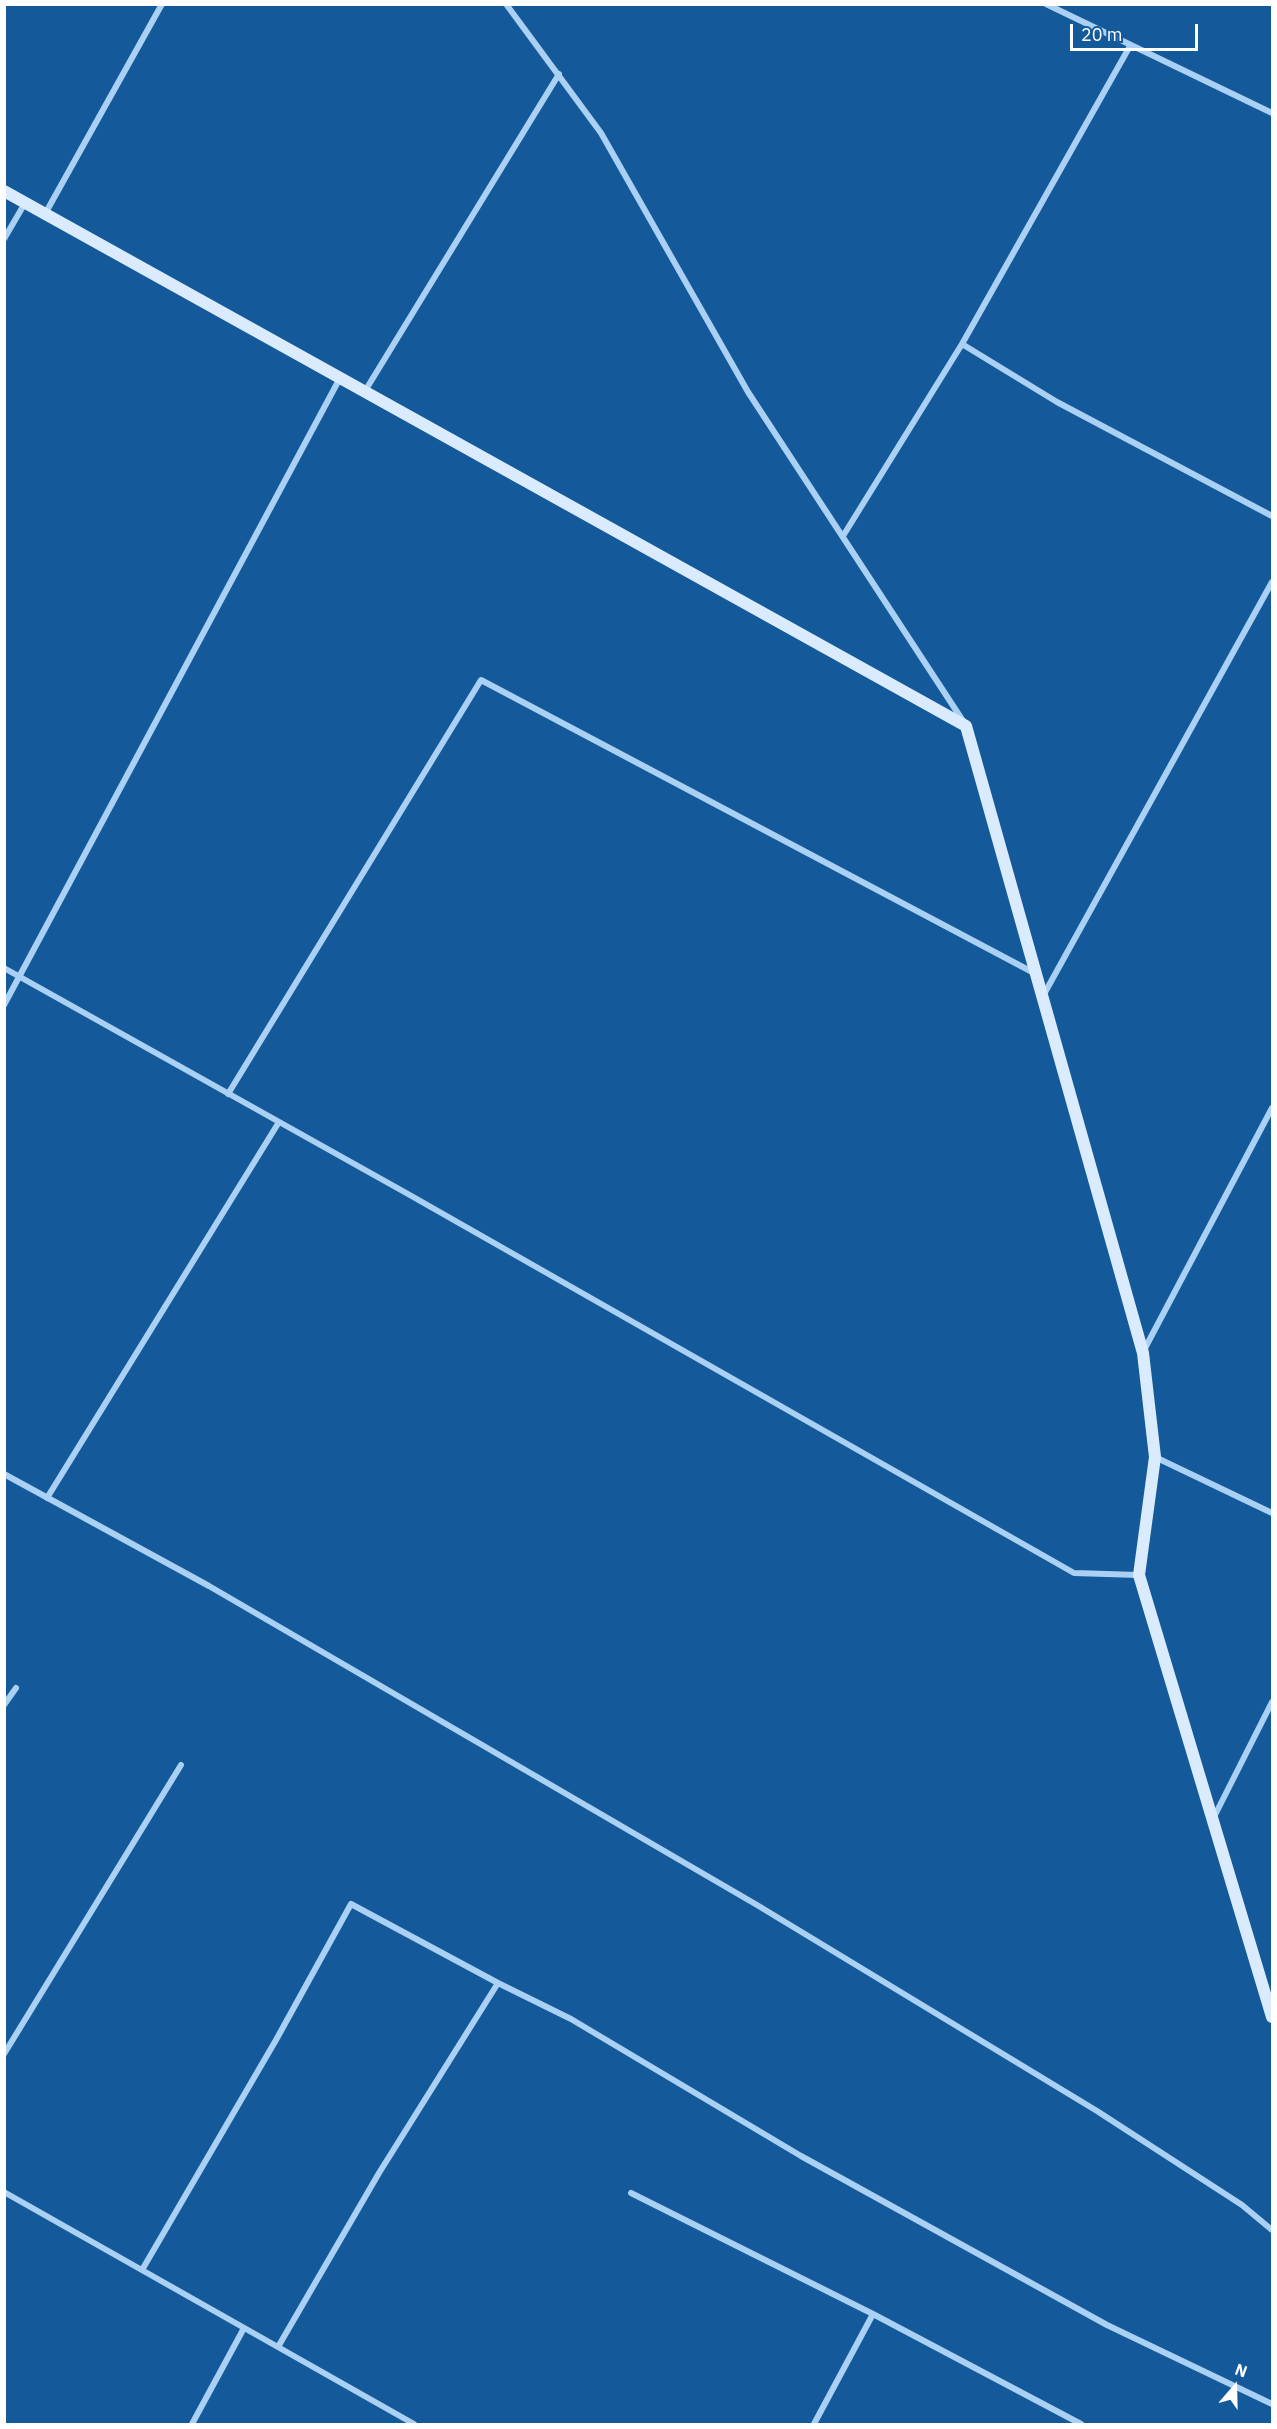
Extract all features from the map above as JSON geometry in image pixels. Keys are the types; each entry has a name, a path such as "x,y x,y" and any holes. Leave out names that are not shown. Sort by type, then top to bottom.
{"main road":[{"path":"4,191 966,726 1143,1353 1155,1457 1139,1575 1272,2017"}],"street":[{"path":"45,214 162,4"},
{"path":"506,4 601,133 748,392 966,726"},
{"path":"1046,4 1272,113"},
{"path":"843,536 962,344 1130,46"},
{"path":"364,391 559,74"},
{"path":"4,239 25,203"},
{"path":"962,344 1057,402 1272,516"},
{"path":"4,1005 340,378"},
{"path":"1043,997 1272,582"},
{"path":"228,1094 481,680 1036,974"},
{"path":"4,968 1074,1573 1139,1575"},
{"path":"1143,1353 1272,1108"},
{"path":"47,1498 279,1122"},
{"path":"1155,1457 1272,1513"},
{"path":"4,1474 208,1586 757,1905 1097,2111 1242,2205 1272,2230"},
{"path":"4,1704 16,1688"},
{"path":"1213,1819 1272,1702"},
{"path":"4,2054 181,1765"},
{"path":"142,2270 270,2050 351,1904 498,1983 571,2019 801,2156 1107,2325 1272,2404"},
{"path":"278,2347 379,2173 498,1983"},
{"path":"4,2192 414,2424"},
{"path":"631,2193 873,2314 1081,2424"},
{"path":"814,2424 873,2314"},
{"path":"192,2424 244,2328"}]}
